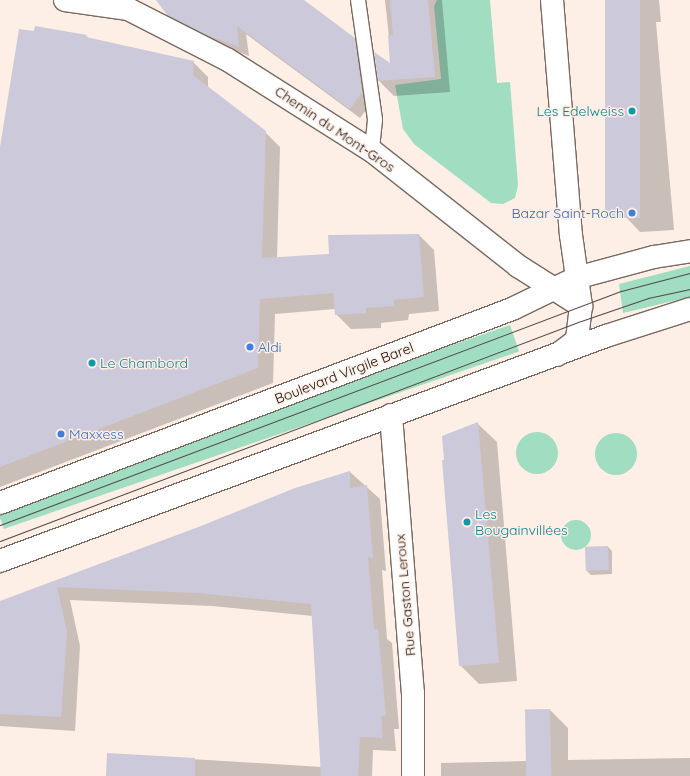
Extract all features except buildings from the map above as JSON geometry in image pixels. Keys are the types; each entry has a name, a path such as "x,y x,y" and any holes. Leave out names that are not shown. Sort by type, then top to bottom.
{"main road":[{"name":"Chemin du Mont-Gros","path":"65,0 128,5 228,60 372,151 518,266 581,306"},
{"path":"552,0 576,278 581,306 577,340 554,357"},
{"name":"Boulevard Virgile Barel","path":"0,503 512,309 576,278 654,257 690,251"},
{"path":"0,561 391,415 554,357 606,336 690,309"},
{"name":"Rue Gaston Leroux","path":"391,415 413,692 413,776"}],"lane":[{"path":"358,0 375,120 372,151"}],"green space":[{"path":"437,0 490,0 497,83 510,82 518,185 515,198 503,204 491,203 414,144 403,129 395,85 441,79 434,6"},
{"path":"690,266 690,297 623,313 619,284"},
{"path":"510,325 519,351 4,529 0,518 0,501"},
{"path":"533,432 541,432 549,435 555,441 558,453 555,465 549,471 541,474 533,474 525,471 519,465 516,457 516,449 519,441 525,435"},
{"path":"612,433 620,433 628,436 634,442 637,454 634,466 628,472 620,475 612,475 604,472 598,466 595,458 595,450 598,442 604,436"},
{"path":"576,520 587,524 591,535 587,546 576,550 565,546 561,535 565,524"}],"tram line":[{"path":"0,525 621,291 690,273"},
{"path":"0,541 581,321 648,298 690,289"}],"place":[{"name":"Les Edelweiss","path":"632,111"},
{"name":"Bazar Saint-Roch","path":"632,213"},
{"name":"Aldi","path":"250,347"},
{"name":"Le Chambord","path":"92,363"},
{"name":"Maxxess","path":"61,434"},
{"name":"Les Bougainvillées","path":"467,522"}]}
